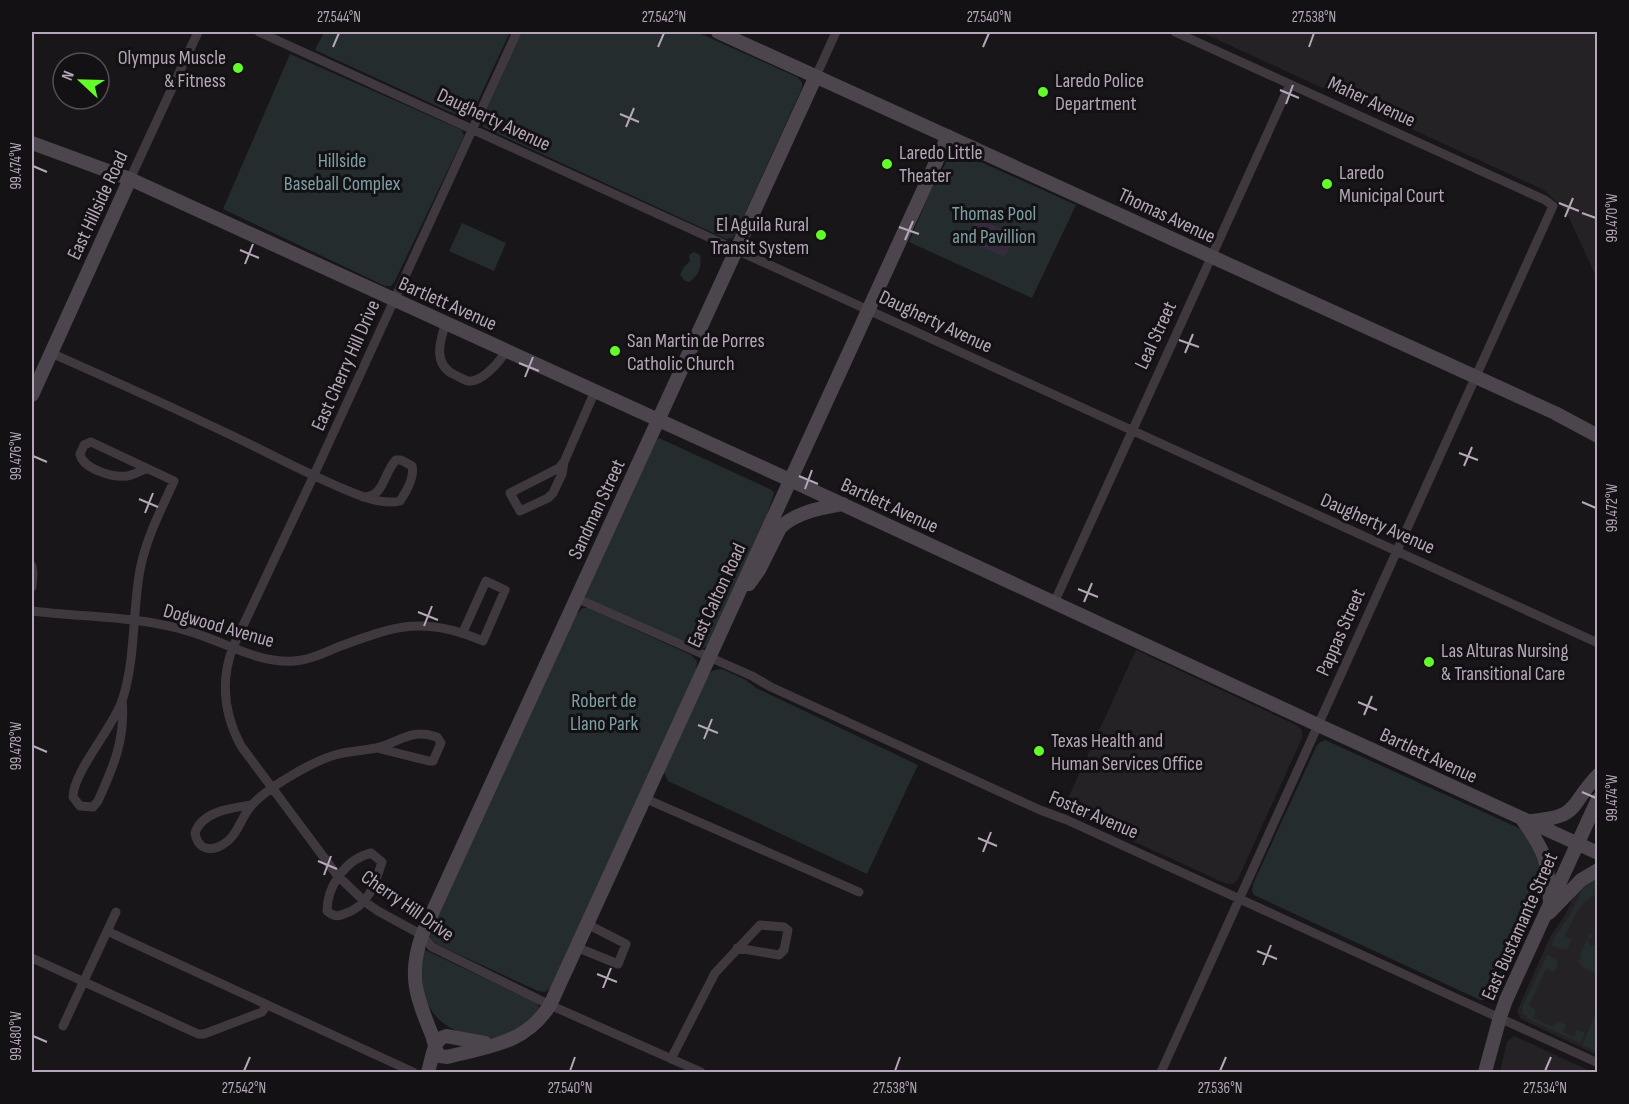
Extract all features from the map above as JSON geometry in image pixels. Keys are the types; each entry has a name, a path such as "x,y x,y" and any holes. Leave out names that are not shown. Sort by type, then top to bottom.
{"main road":[{"name":"Thomas Avenue","path":"718,32 1555,413 1598,436"},
{"name":"Sandman Street","path":"435,1047 413,972 422,934 816,76"},
{"name":"East Calton Road","path":"452,1056 493,1044 510,1042 542,1018 550,1005 948,136"},
{"name":"Bartlett Avenue","path":"32,143 130,179 1598,852"},
{"name":"East Hillside Road","path":"32,395 130,179"},
{"path":"733,604 759,570 784,523 820,508 843,504"},
{"path":"1550,903 1548,867 1544,854 1525,820 1551,819 1566,813 1576,805 1589,783 1598,775"},
{"name":"East Bustamante Street","path":"1485,1072 1500,1017 1598,799"},
{"path":"1543,919 1581,879 1598,870"},
{"name":"Sandman Street","path":"423,1008 439,1028 451,1037"},
{"name":"East Calton Road","path":"451,1037 493,1044"},
{"path":"428,1072 440,1038 451,1037 456,1047 452,1056 437,1072"},
{"path":"435,1047 440,1056 452,1056"}],"street":[{"name":"East Hillside Road","path":"130,179 198,32"},
{"name":"Daugherty Avenue","path":"259,32 1598,643"},
{"name":"East Cherry Hill Drive","path":"233,647 315,475 517,32"},
{"name":"Sandman Street","path":"816,76 836,32"},
{"name":"Maher Avenue","path":"1175,32 1545,200 1553,206"},
{"name":"Leal Street","path":"1054,603 1290,84"},
{"name":"Pappas Street","path":"1161,1072 1553,206"},
{"path":"446,323 440,340 441,364 446,371 466,381 475,381 498,365 506,351"},
{"path":"51,352 148,395 363,497 385,502 400,501 412,478 414,471 412,466 396,460 376,494 363,497"},
{"path":"564,462 559,468 510,493 520,512 548,498 553,493 595,391"},
{"path":"122,700 124,716 117,759 98,801 93,807 81,806 73,797 73,790 86,764 116,717 122,700 130,671 140,572 145,548 174,481 91,442 84,445 80,453 85,463 109,474 128,476 146,469"},
{"path":"32,566 32,587"},
{"name":"Dogwood Avenue","path":"32,611 181,628 266,659 296,661 394,628 426,625 463,632 483,641 505,590 486,581 463,632"},
{"name":"Foster Avenue","path":"576,598 752,676 771,687 966,777 1067,820 1598,1063"},
{"name":"Cherry Hill Drive","path":"233,647 227,662 224,685 226,707 232,730 272,790 337,875 365,902 422,934 432,947 550,1005 701,1072"},
{"path":"251,805 226,809 211,815 200,823 195,833 198,843 206,848 216,848 222,845 234,835 251,805 317,761 336,755 377,748 416,733 437,737 441,743 433,761 377,748"},
{"path":"644,798 859,892"},
{"path":"371,853 382,862 365,902 353,911 337,916 327,911 329,895 337,875 364,854 371,853"},
{"path":"63,1026 116,912"},
{"path":"576,947 618,964 626,944 587,924"},
{"path":"671,1059 715,973 737,948 760,925 784,927 788,930 784,950 779,955 737,948"},
{"path":"107,932 413,1072"},
{"path":"32,958 198,1034 204,1034 262,1012 267,1005"}],"shaded area":[{"path":"1201,32 1597,32 1597,279 1566,211 1544,190"},
{"path":"977,218 1016,235 1005,257 967,241"},
{"path":"1136,650 1296,725 1302,730 1302,738 1238,879 1234,883 1228,884 1220,881 1063,809"},
{"path":"1597,873 1597,1055 1521,1019 1517,1011 1551,935 1564,917 1575,894"},
{"path":"1514,1036 1592,1072 1500,1072 1507,1042"}],"green space":[{"name":"Hillside Baseball Complex","path":"324,32 510,32 472,114 465,119 315,50"},
{"path":"521,32 697,32 797,77 802,82 802,88 732,238 726,239 483,127 482,119"},
{"name":"Hillside Baseball Complex","path":"290,54 462,130 464,136 391,286 385,286 223,209"},
{"name":"Thomas Pool and Pavillion","path":"961,153 1076,205 1032,298 909,242 932,187 951,154"},
{"path":"462,223 506,243 494,271 449,251"},
{"path":"694,252 700,255 701,263 697,274 689,282 680,275 690,261 689,255"},
{"path":"659,438 772,490 774,493 766,518 709,645 704,648 698,649 588,600 585,596 654,442"},
{"name":"Robert de Llano Park","path":"583,608 588,608 691,655 697,661 696,671 551,988 545,992 538,991 436,944 430,937 431,929 573,618"},
{"name":"Robert de Llano Park","path":"722,669 746,680 756,688 918,765 867,874 668,781 663,770 707,675 714,670"},
{"path":"1325,740 1521,829 1535,841 1543,888 1492,1000 1480,1000 1254,895 1253,884 1316,747"},
{"path":"1597,877 1597,894 1581,906 1565,936 1572,940 1567,949 1552,946 1553,939 1570,915 1582,889"},
{"path":"1590,934 1595,936 1588,939 1590,946 1597,944 1597,974 1582,967 1578,961 1582,957 1579,955"},
{"path":"425,950 531,1000 538,1004 539,1008 522,1025 500,1036 482,1039 456,1031 439,1020 427,1004 421,984"},
{"path":"1547,955 1556,959 1558,965 1554,972 1546,969 1529,1006 1536,1010 1533,1018 1553,1027 1558,1021 1566,1025 1563,1032 1574,1037 1577,1030 1585,1033 1580,1043 1526,1018 1527,1016 1523,1014 1522,1008"},
{"path":"1597,1011 1597,1052 1582,1045"}],"place":[{"name":"Olympus Muscle & Fitness","path":"238,68"},
{"name":"Laredo Police Department","path":"1043,92"},
{"name":"Laredo Little Theater","path":"887,164"},
{"name":"Laredo Municipal Court","path":"1327,184"},
{"name":"El Aguila Rural Transit System","path":"821,235"},
{"name":"San Martin de Porres Catholic Church","path":"615,351"},
{"name":"Las Alturas Nursing & Transitional Care","path":"1429,662"},
{"name":"Texas Health and Human Services Office","path":"1039,751"}]}
